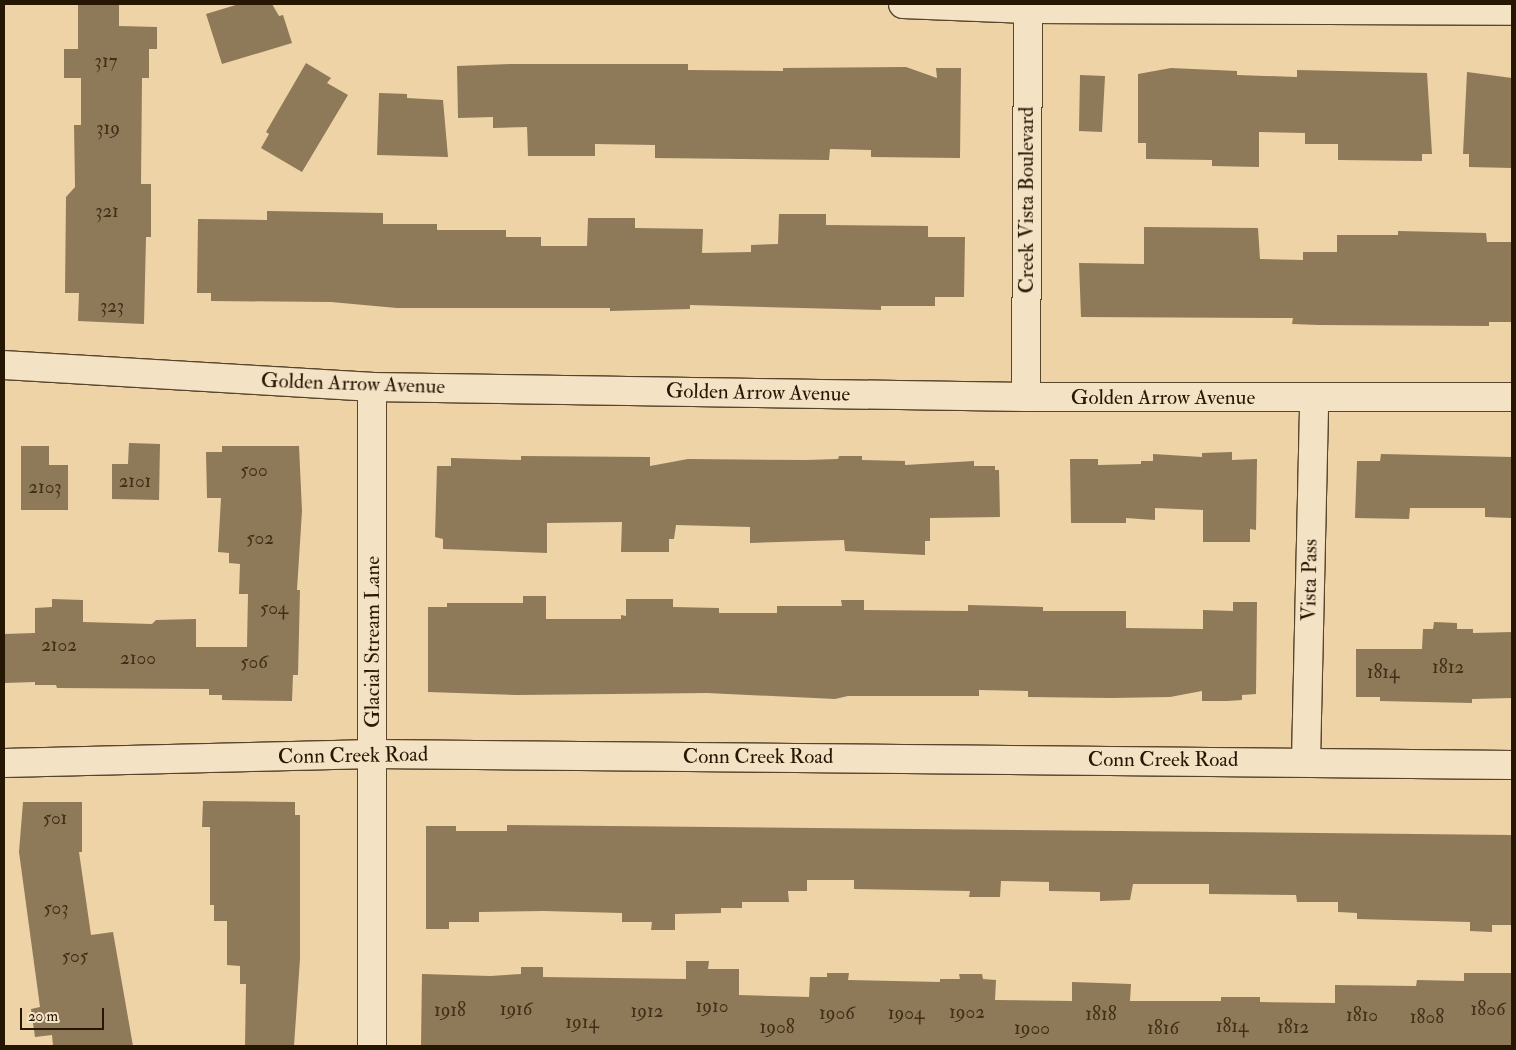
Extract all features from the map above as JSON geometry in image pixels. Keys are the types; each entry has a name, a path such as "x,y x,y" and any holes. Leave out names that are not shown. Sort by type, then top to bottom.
{"street":[{"path":"903,4 1512,11"},
{"name":"Creek Vista Boulevard","path":"1026,397 1028,6"},
{"name":"Golden Arrow Avenue","path":"4,365 372,387 1026,397 1314,399 1512,397"},
{"name":"Glacial Stream Lane","path":"372,387 374,754 372,1046"},
{"name":"Vista Pass","path":"1306,761 1314,399"},
{"name":"Conn Creek Road","path":"4,763 374,754 1306,761 1512,765"}],"building":[{"path":"78,4 119,4 119,26 157,27 157,49 149,49 149,78 142,78 141,184 151,184 151,237 146,237 144,324 78,321 79,293 65,293 66,197 75,187 74,125 81,125 81,78 64,78 64,49 78,49"},
{"path":"239,4 272,4 279,16 283,15 292,43 222,64 206,14"},
{"path":"306,63 331,78 327,83 348,95 302,172 261,148 269,134 266,132"},
{"path":"510,64 688,64 688,70 783,71 783,68 906,67 937,78 936,68 961,68 960,158 871,157 871,150 830,149 829,160 655,158 655,145 595,144 595,156 528,156 527,127 493,128 493,117 458,118 457,66"},
{"path":"1171,68 1237,71 1237,75 1297,77 1297,70 1427,73 1432,154 1422,154 1422,161 1338,160 1338,144 1305,144 1305,133 1259,132 1259,167 1212,166 1212,160 1146,159 1146,143 1138,143 1138,74"},
{"path":"1467,72 1512,78 1512,168 1469,167 1469,154 1463,154"},
{"path":"1080,75 1105,76 1102,132 1079,131"},
{"path":"379,93 407,94 407,98 443,100 448,157 377,155"},
{"path":"267,211 383,213 383,224 437,224 437,230 506,230 506,237 541,237 541,246 587,246 588,218 635,218 635,228 703,229 702,253 751,252 751,245 778,244 779,214 826,214 826,225 928,226 928,237 965,237 964,297 935,297 935,306 881,306 881,310 690,305 690,309 610,311 610,308 397,308 331,302 211,301 211,293 197,293 198,219 267,220"},
{"path":"1144,227 1258,228 1260,259 1303,260 1303,252 1337,252 1337,235 1398,235 1398,231 1486,233 1487,242 1512,242 1512,322 1489,322 1489,326 1319,325 1292,324 1293,318 1081,317 1079,263 1144,264"},
{"path":"129,443 160,444 159,500 112,499 112,464 128,464"},
{"path":"21,446 49,446 49,465 68,465 68,510 21,510"},
{"path":"222,446 299,446 302,511 297,590 300,590 298,675 293,675 292,701 222,700 222,695 209,695 209,689 57,688 56,685 35,685 35,682 4,683 4,634 35,633 35,608 52,607 52,599 83,600 83,622 152,624 156,620 196,619 196,647 247,647 248,594 239,594 240,564 229,563 229,553 218,552 221,498 207,498 206,452 222,452"},
{"path":"1232,452 1232,460 1257,459 1256,530 1250,529 1250,542 1203,542 1203,510 1155,508 1155,520 1126,518 1126,523 1071,523 1070,459 1098,459 1098,465 1141,464 1141,461 1153,461 1153,454 1202,457 1202,453"},
{"path":"1381,454 1512,457 1512,518 1485,517 1485,508 1410,508 1409,519 1355,518 1357,461 1380,461"},
{"path":"521,456 650,457 650,466 688,459 806,460 838,459 839,456 862,456 862,460 905,461 905,465 974,461 974,466 995,466 995,470 999,470 1000,517 930,518 930,541 925,541 925,555 845,551 844,540 750,543 750,527 676,525 674,539 669,539 669,552 621,552 622,522 547,523 547,553 443,549 443,539 435,537 437,466 451,466 451,458 521,460"},
{"path":"523,596 546,596 546,619 621,619 621,615 626,616 626,599 673,599 673,607 719,608 719,613 777,613 777,606 842,606 841,600 864,600 864,610 968,611 968,605 1043,607 1043,611 1126,611 1126,628 1203,629 1203,610 1233,611 1233,602 1257,602 1256,694 1242,695 1242,700 1202,701 1202,691 1170,697 1111,698 1028,697 1028,691 979,690 979,696 848,696 835,699 707,693 517,695 428,692 428,607 447,607 447,603 523,603"},
{"path":"1434,622 1457,623 1457,629 1473,629 1473,633 1512,632 1512,698 1472,699 1472,703 1380,701 1380,697 1356,697 1356,649 1422,649 1423,629 1433,629"},
{"path":"203,801 295,802 295,815 300,815 300,959 294,1046 245,1046 246,984 240,984 240,966 227,965 227,921 214,921 214,905 210,905 210,827 202,827"},
{"path":"23,802 82,802 82,852 79,852 91,935 113,932 133,1046 53,1046 52,1035 35,1037 31,1009 40,1007 19,852"},
{"path":"507,825 1512,835 1512,925 1492,925 1492,932 1470,931 1470,922 1357,919 1357,913 1338,912 1338,902 1297,902 1296,895 1209,894 1209,884 1133,884 1130,900 1100,901 1100,892 1049,891 1049,882 1001,881 1000,897 969,897 970,891 854,889 854,880 807,880 807,891 788,891 789,902 742,902 742,908 721,908 721,913 675,914 675,930 651,930 652,922 622,922 622,913 544,911 479,912 479,922 449,922 449,929 426,929 426,826 456,826 456,831 507,831"},
{"path":"686,961 709,961 708,969 739,969 739,995 809,997 810,977 827,977 827,973 849,973 848,980 940,982 940,979 960,979 959,974 982,974 983,979 996,980 995,1000 1072,1001 1072,982 1131,984 1130,1001 1221,1001 1221,997 1260,997 1260,1002 1335,1003 1335,985 1416,986 1417,980 1464,981 1464,973 1512,973 1512,1046 421,1046 422,974 490,976 521,974 521,967 543,967 543,977 686,979"}]}
